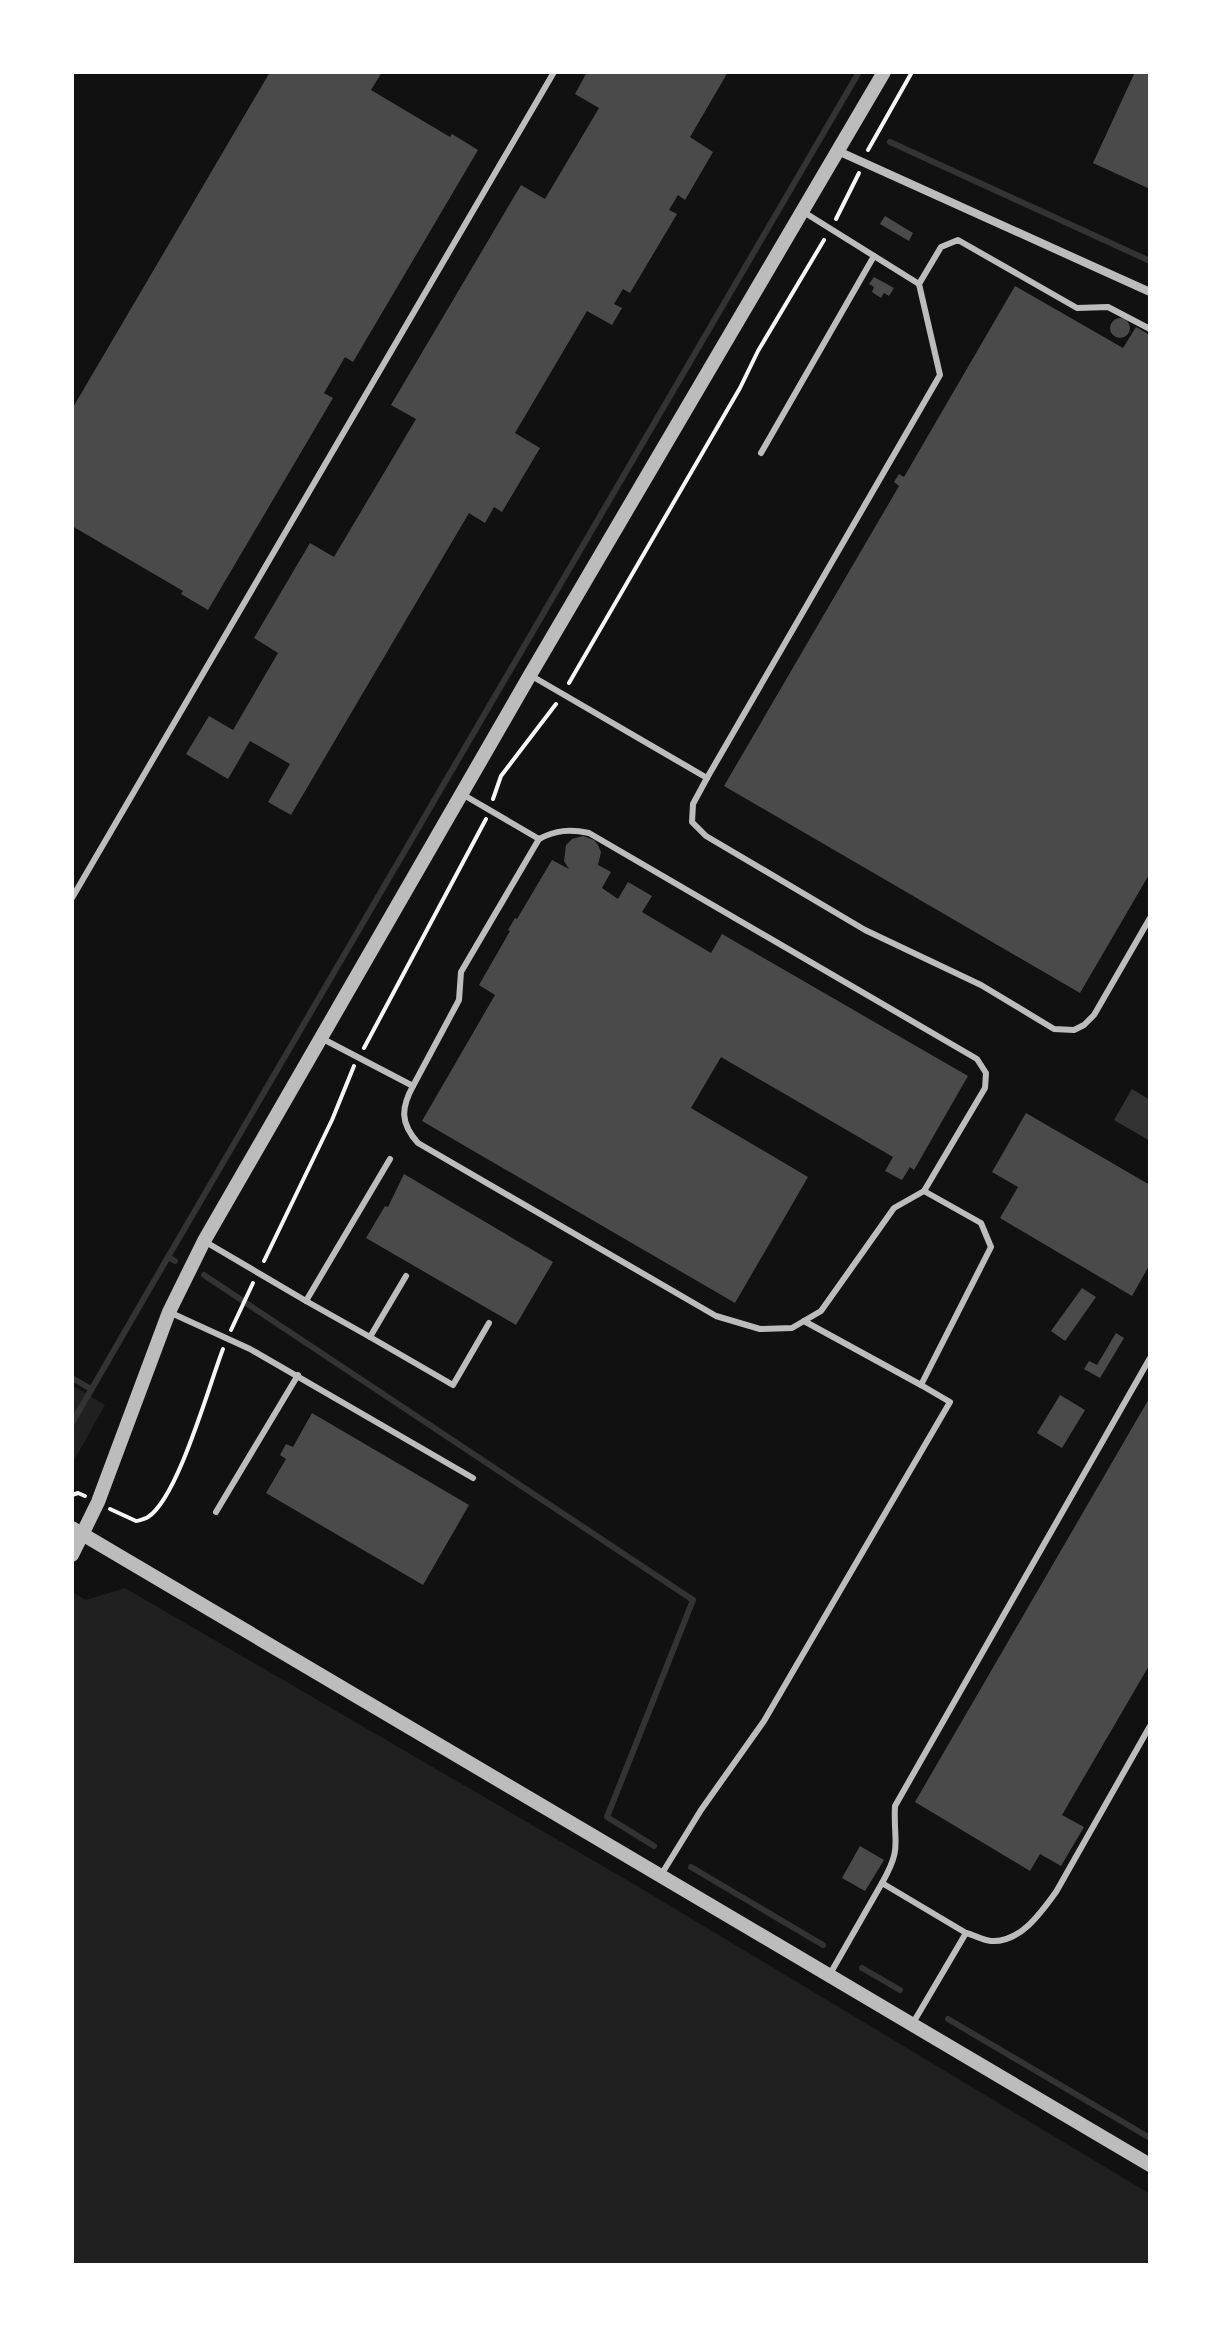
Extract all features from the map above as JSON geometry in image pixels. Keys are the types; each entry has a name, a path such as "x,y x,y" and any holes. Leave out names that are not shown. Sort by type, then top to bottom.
{"street":[{"path":"72,1555 78,1531 169,1312 204,1241 530,675 884,72"},
{"path":"838,151 1150,292"},
{"path":"78,1531 1150,2165"}],"lane":[{"path":"72,898 554,72"},
{"path":"802,211 919,284"},
{"path":"1150,329 1108,307 1077,308 958,240 941,247 919,284 940,375 707,778 693,804 692,822 706,836 865,930 981,985 1054,1029 1074,1030 1094,1015 1150,918"},
{"path":"761,453 874,256"},
{"path":"530,675 707,778"},
{"path":"462,794 539,839"},
{"path":"571,829 589,833 977,1059 986,1073 985,1088 924,1191 894,1208 821,1311 792,1328 760,1329 716,1316 418,1143 408,1132 402,1116 405,1100 413,1086 459,1000 461,972 539,839 552,832 571,829"},
{"path":"320,1037 413,1086"},
{"path":"306,1301 390,1159"},
{"path":"921,1385 991,1247 981,1223 924,1191"},
{"path":"204,1241 453,1385 489,1323"},
{"path":"370,1337 406,1276"},
{"path":"169,1312 298,1375 473,1478"},
{"path":"661,1875 701,1810 764,1721 950,1402 804,1321"},
{"path":"830,1974 895,1861 898,1843 894,1825 895,1806 1150,1358"},
{"path":"216,1512 298,1375"},
{"path":"882,1883 966,1933 992,1941 1014,1936 1038,1916 1056,1892 1150,1726"},
{"path":"913,2023 966,1933"}],"shaded area":[{"path":"1132,1089 1150,1100 1150,1141 1114,1120"},
{"path":"72,1385 105,1405 72,1464"},
{"path":"125,1588 637,1886 1150,2194 1150,2265 72,2265 72,1592 86,1600"}],"building":[{"path":"270,72 382,72 371,90 478,150 353,362 345,357 324,393 333,398 208,610 181,594 183,591 72,526 72,409"},
{"path":"587,72 728,72 690,137 713,152 685,200 678,195 669,210 677,214 630,293 623,289 614,304 622,308 612,325 587,311 515,433 540,448 502,512 494,507 485,523 469,513 291,815 268,802 290,764 250,741 228,779 186,754 209,716 233,730 278,653 254,638 310,543 334,557 416,419 391,405 521,185 545,199 599,108 575,94"},
{"path":"1135,72 1150,72 1150,189 1093,163"},
{"path":"885,216 913,233 909,241 880,224"},
{"path":"874,277 894,288 889,296 884,293 881,298 872,292 874,287 869,284"},
{"path":"1015,286 1123,348 1136,327 1150,335 1150,873 1080,993 724,786 899,486 894,482 899,474 904,477"},
{"path":"1120,318 1127,321 1130,328 1127,335 1120,338 1113,335 1110,328 1113,321"},
{"path":"583,836 598,845 601,852 598,865 611,872 602,888 618,899 628,882 652,896 642,912 711,953 722,934 968,1076 914,1170 910,1167 902,1180 885,1171 893,1157 721,1057 691,1108 808,1177 735,1303 422,1121 495,995 479,985 508,930 552,860 569,869 564,861 566,845 572,839"},
{"path":"1026,1113 1150,1185 1150,1264 1132,1296 1000,1218 1018,1187 992,1172"},
{"path":"404,1174 553,1262 516,1325 366,1238 385,1206 388,1207"},
{"path":"1082,1288 1096,1297 1065,1341 1051,1331"},
{"path":"1116,1333 1124,1338 1100,1378 1084,1369 1089,1361 1097,1365"},
{"path":"1060,1395 1085,1410 1062,1448 1037,1433"},
{"path":"1150,1397 1150,1664 1062,1815 1084,1827 1061,1866 1040,1854 1030,1871 915,1802"},
{"path":"312,1413 469,1505 423,1585 266,1493 286,1459 280,1455 286,1444 293,1447"},
{"path":"860,1846 884,1860 865,1891 842,1878"}],"waterway":[{"path":"168,1257 859,72"},
{"path":"890,142 1150,261"},
{"path":"72,1423 168,1257 175,1261"},
{"path":"204,1275 693,1600 607,1817 654,1846"},
{"path":"72,1378 91,1389"},
{"path":"691,1867 823,1945"},
{"path":"862,1968 900,1990"},
{"path":"948,2019 1150,2138"}]}
